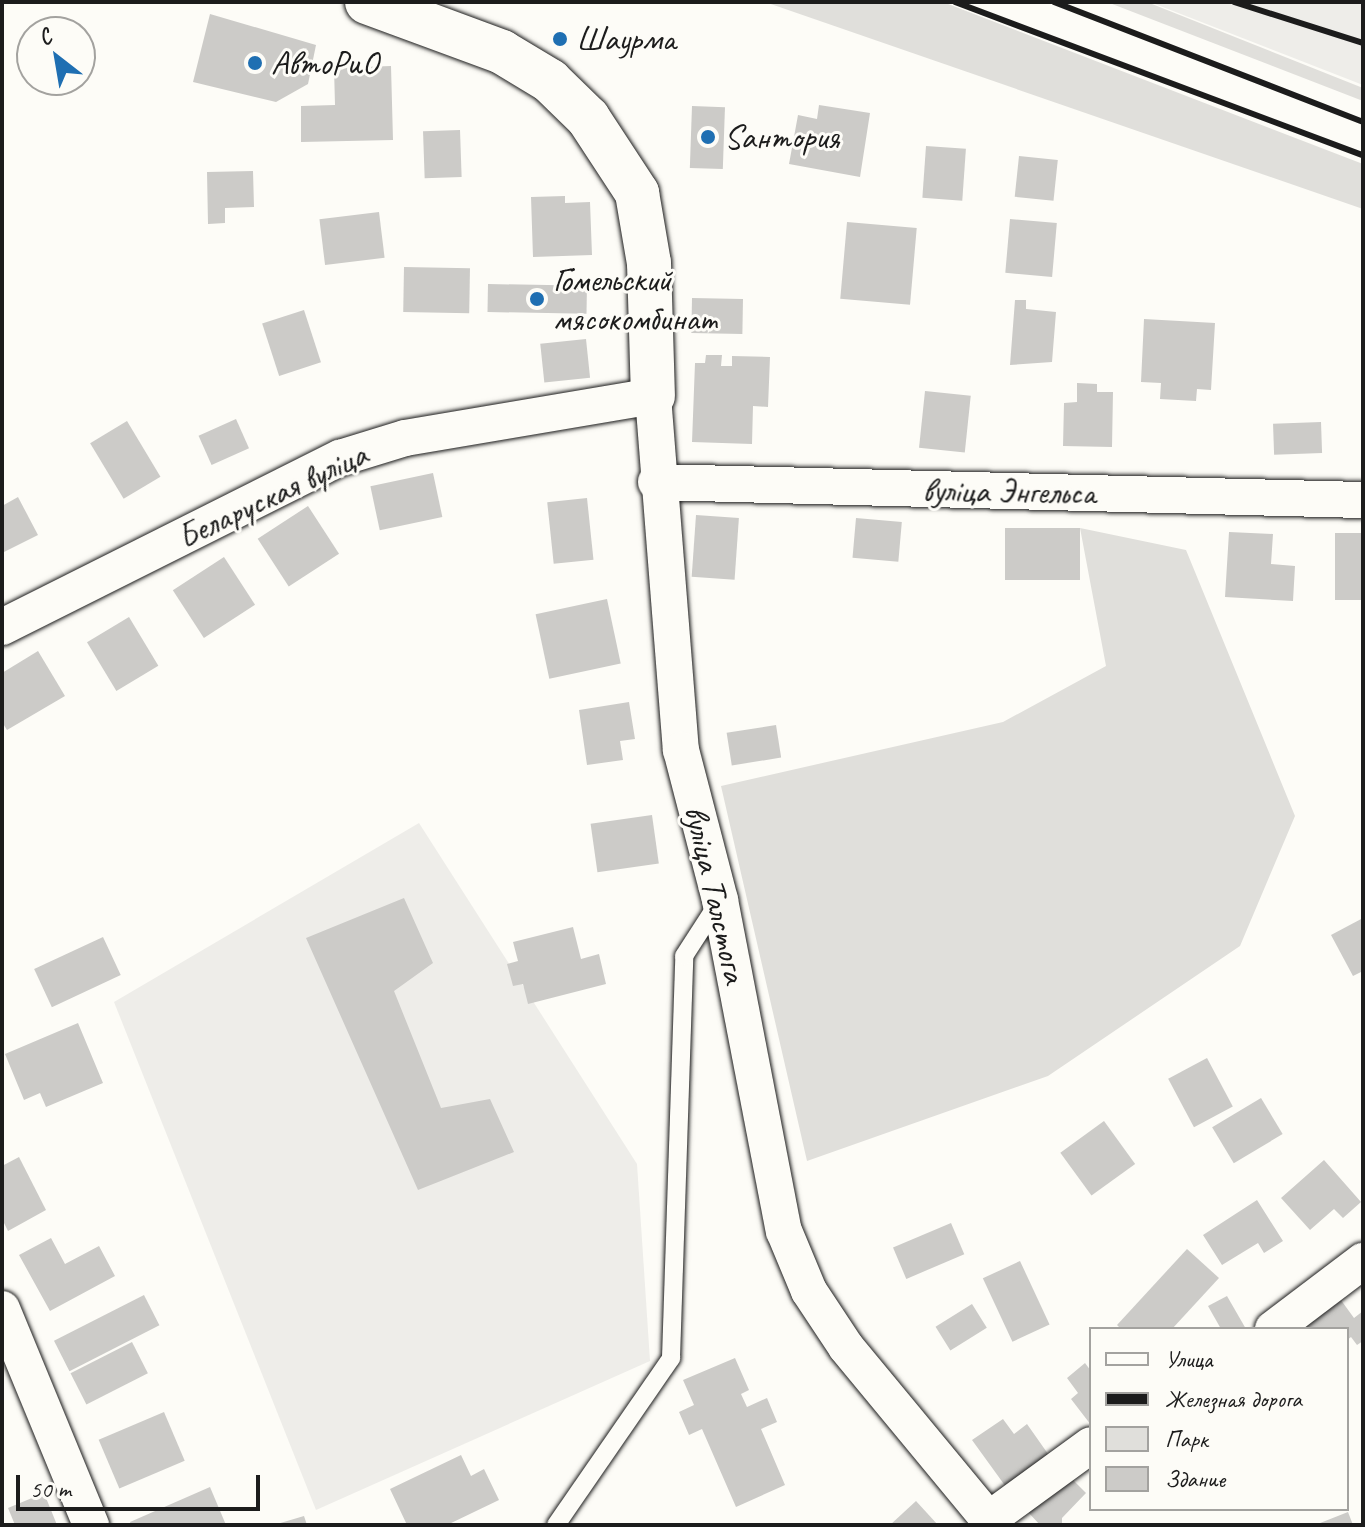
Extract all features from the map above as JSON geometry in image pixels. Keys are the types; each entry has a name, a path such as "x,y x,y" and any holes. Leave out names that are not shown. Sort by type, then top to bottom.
{"street":[{"name":"вуліца Талстога","path":"367,2 502,52 550,81 588,118 637,193 649,263 656,482 681,750 720,900 784,1231 809,1291 846,1347 991,1522"},
{"name":"Беларуская вуліца","path":"2,627 340,458 405,438 653,396"},
{"name":"вуліца Энгельса","path":"656,482 1363,500"},
{"path":"1276,1327 1363,1261"},
{"path":"2,1309 91,1525"},
{"path":"991,1522 1089,1447"}],"lane":[{"path":"556,1525 671,1358 684,956 720,900"}],"shaded area":[{"path":"1150,2 1363,2 1363,85"},
{"path":"419,823 637,1164 650,1361 316,1510 114,1002"}],"green space":[{"path":"765,2 943,2 1363,164 1363,209"},
{"path":"1107,2 1147,2 1363,88 1363,101"},
{"path":"1080,528 1186,550 1295,816 1240,946 1048,1076 807,1161 721,786 1003,722 1106,666"}],"building":[{"name":"АвтоРиО","path":"210,14 316,45 308,84 276,102 193,82"},
{"name":"Шаурма","path":"554,32 567,34 565,46 552,44"},
{"path":"391,66 393,140 301,142 301,106 335,105 334,68"},
{"path":"819,105 870,113 860,177 789,164 798,115 817,119"},
{"name":"Sантория","path":"692,106 725,107 723,169 690,168"},
{"path":"460,130 462,177 425,178 423,131"},
{"path":"926,146 966,149 962,201 922,198"},
{"path":"1019,156 1058,160 1054,201 1015,197"},
{"path":"253,171 254,207 225,208 225,223 208,224 207,172"},
{"path":"565,196 565,203 590,202 592,255 533,257 531,197"},
{"path":"379,212 385,258 325,265 319,219"},
{"path":"1010,219 1057,223 1052,277 1005,273"},
{"path":"847,222 917,228 910,305 840,299"},
{"path":"404,267 470,268 469,313 403,312"},
{"name":"Гомельский мясокомбинат","path":"488,284 587,286 586,314 488,312"},
{"path":"692,298 743,299 742,334 691,333"},
{"path":"1015,300 1026,300 1026,309 1056,312 1052,362 1010,365"},
{"path":"304,310 321,362 279,376 262,324"},
{"path":"1144,319 1215,323 1211,390 1197,389 1196,401 1160,399 1161,383 1141,382"},
{"path":"586,339 590,378 544,383 540,344"},
{"path":"706,355 722,355 721,366 732,366 732,356 770,357 768,407 753,406 752,444 692,442 695,363 705,363"},
{"path":"1077,383 1097,384 1097,392 1113,392 1112,447 1063,446 1064,403 1077,402"},
{"path":"925,391 971,396 965,452 919,448"},
{"path":"236,419 249,448 212,465 199,436"},
{"path":"127,421 160,477 124,499 90,443"},
{"path":"1321,422 1322,453 1274,455 1273,424"},
{"path":"433,473 442,517 380,530 370,486"},
{"path":"18,497 38,535 2,553 2,506"},
{"path":"587,498 593,560 554,564 547,502"},
{"path":"308,506 339,554 289,586 258,539"},
{"path":"696,515 739,518 735,580 692,577"},
{"path":"856,518 902,522 898,562 853,558"},
{"path":"1005,528 1080,528 1080,580 1005,580"},
{"path":"1229,532 1273,534 1271,564 1295,566 1293,601 1225,597"},
{"path":"1335,533 1363,533 1363,600 1335,600"},
{"path":"224,557 255,605 204,638 173,590"},
{"path":"607,599 621,664 549,679 536,614"},
{"path":"129,617 158,666 116,691 87,642"},
{"path":"38,651 65,696 7,730 2,722 2,673"},
{"path":"629,702 635,739 620,741 623,760 587,765 579,710"},
{"path":"776,725 781,758 732,765 727,733"},
{"path":"652,815 659,864 597,872 591,824"},
{"path":"404,898 433,963 394,991 441,1108 490,1099 514,1152 418,1190 306,938"},
{"path":"1363,918 1363,971 1353,976 1331,935"},
{"path":"573,927 581,959 599,954 606,984 528,1004 523,984 513,986 507,964 518,961 513,942"},
{"path":"103,937 121,975 52,1007 34,969"},
{"path":"78,1023 103,1083 46,1107 40,1093 24,1100 5,1054"},
{"path":"1207,1058 1233,1107 1194,1127 1168,1079"},
{"path":"1261,1098 1283,1134 1234,1163 1212,1127"},
{"path":"1104,1121 1135,1164 1091,1196 1060,1153"},
{"path":"19,1157 46,1210 8,1231 2,1219 2,1166"},
{"path":"1324,1160 1361,1202 1343,1218 1334,1209 1310,1230 1281,1198"},
{"path":"1257,1200 1283,1241 1264,1253 1258,1243 1222,1265 1203,1235"},
{"path":"951,1223 964,1254 906,1279 893,1248"},
{"path":"51,1238 65,1264 99,1246 115,1276 50,1311 19,1255"},
{"path":"1187,1249 1219,1278 1174,1327 1117,1325"},
{"path":"1020,1261 1050,1324 1012,1342 983,1278"},
{"path":"144,1295 159,1325 69,1371 54,1341"},
{"path":"1227,1296 1245,1327 1220,1327 1208,1306"},
{"path":"1338,1296 1354,1318 1363,1311 1363,1341 1357,1345 1351,1337 1349,1338 1349,1327 1302,1327"},
{"path":"972,1304 987,1328 950,1351 936,1327"},
{"path":"132,1342 148,1373 86,1405 71,1373"},
{"path":"735,1358 749,1390 741,1394 747,1407 767,1398 777,1422 761,1429 785,1485 736,1507 702,1429 689,1435 679,1412 694,1405 683,1380"},
{"path":"1085,1363 1089,1368 1089,1422 1071,1399 1078,1393 1067,1378"},
{"path":"164,1412 185,1461 119,1489 99,1440"},
{"path":"1003,1419 1014,1434 1027,1424 1053,1461 1006,1487 972,1440"},
{"path":"461,1455 471,1476 484,1469 499,1500 447,1525 407,1525 390,1489"},
{"path":"1067,1474 1086,1493 1062,1518 1062,1525 1040,1525 1028,1512"},
{"path":"210,1487 226,1525 131,1525 130,1522"},
{"path":"44,1493 57,1525 15,1525 8,1508"},
{"path":"916,1501 938,1525 890,1525"},
{"path":"1348,1512 1353,1525 1315,1525"},
{"path":"304,1516 307,1525 277,1525 277,1524"}],"railway":[{"path":"955,2 1363,155"},
{"path":"1054,2 1363,122"},
{"path":"1234,2 1363,43"}],"place":[{"name":"Шаурма","path":"560,39"},
{"name":"АвтоРиО","path":"255,63"},
{"name":"Sантория","path":"708,137"},
{"name":"Гомельский мясокомбинат","path":"537,299"}]}
